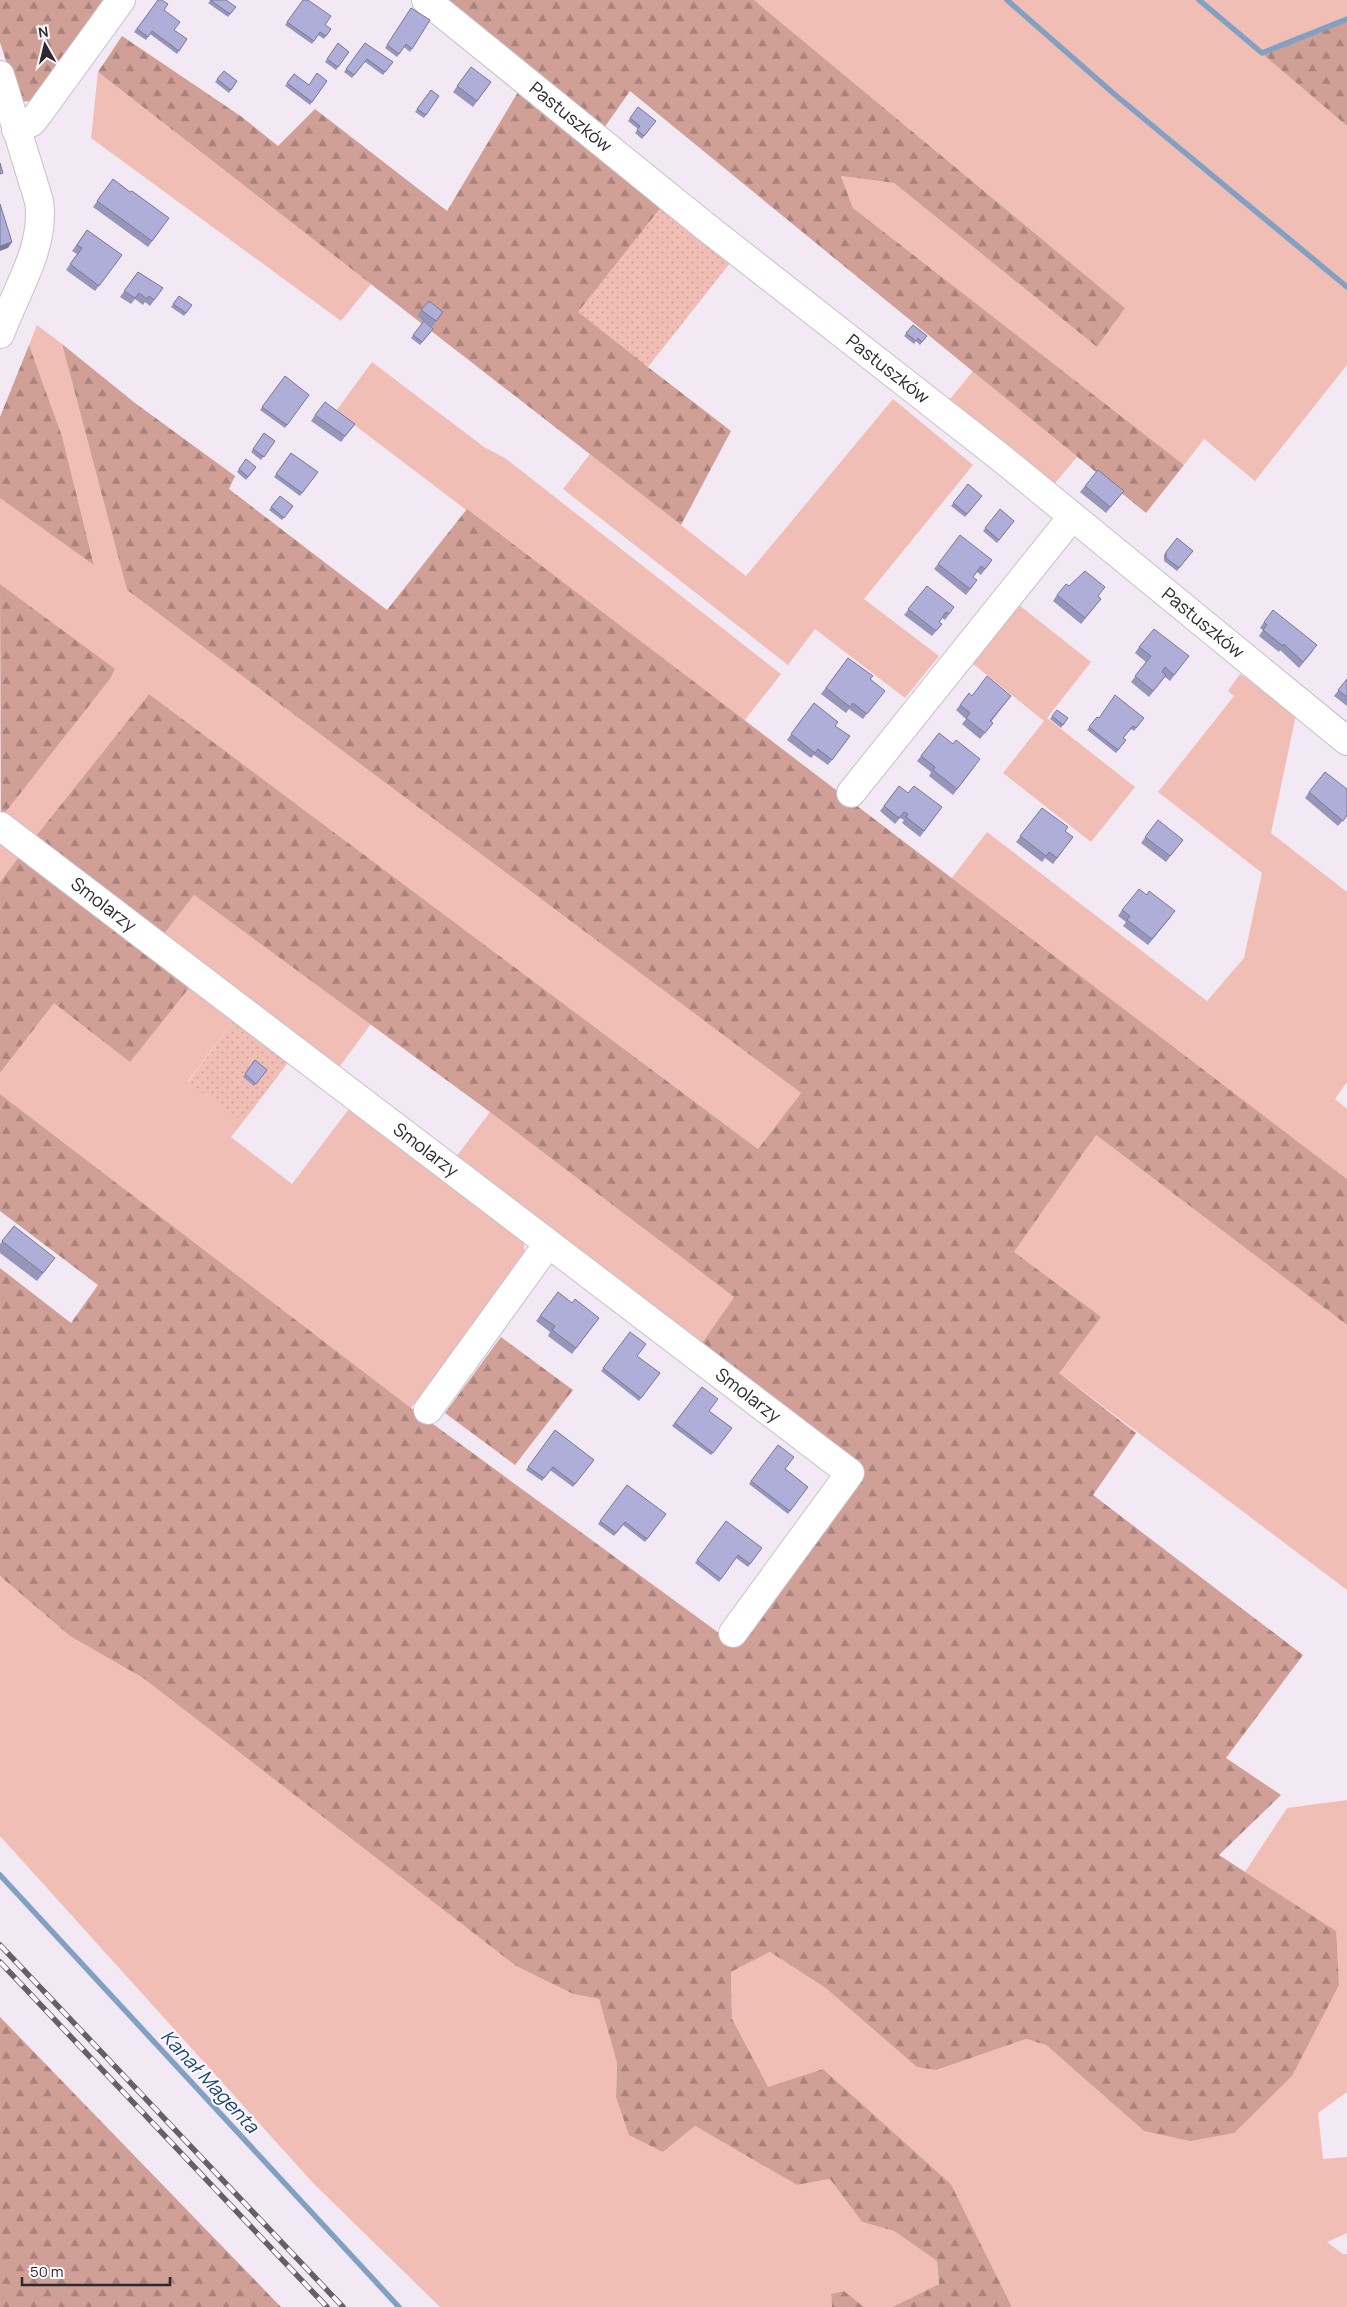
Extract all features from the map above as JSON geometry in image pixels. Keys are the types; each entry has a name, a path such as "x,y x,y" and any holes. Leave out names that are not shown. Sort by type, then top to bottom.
{"street":[{"path":"16,130 32,122 39,114 120,0"},
{"name":"Pastuszków","path":"426,0 706,227 1072,516 1347,741"},
{"path":"0,75 38,201 41,219 36,245 0,334"},
{"path":"851,793 1072,516"},
{"name":"Smolarzy","path":"0,826 850,1473 733,1632"},
{"path":"428,1410 548,1244"}],"shaded area":[{"path":"754,0 1347,0 1347,19 1265,55 1347,126 1347,365 1255,481 1204,439 1184,465 853,208 841,176 894,183 1097,347 1125,308"},
{"path":"98,72 371,284 341,321 91,138"},
{"path":"665,202 734,258 648,367 578,312"},
{"path":"37,325 62,344 127,590 801,1093 758,1149 149,694 32,841 1,818 110,679 114,669 0,584 0,498 94,564 62,436 29,345"},
{"path":"372,362 484,447 505,458 781,674 744,721 336,411"},
{"path":"973,371 1077,457 1049,490 946,404"},
{"path":"893,399 973,465 864,599 939,656 905,698 815,629 788,665 563,489 590,454 746,576"},
{"path":"1019,605 1091,662 1047,718 1135,787 1091,842 1003,773 1044,721 972,663"},
{"path":"1240,674 1267,690 1296,715 1271,833 1347,892 1347,1082 1335,1099 1347,1109 1347,1179 951,879 987,832 1207,1001 1244,958 1262,873 1158,792 1234,696 1228,691"},
{"path":"0,838 21,854 0,882"},
{"path":"194,895 371,1024 337,1070 161,938"},
{"path":"193,983 235,1019 188,1081 243,1122 231,1137 292,1184 352,1105 523,1235 525,1255 411,1408 0,1094 0,1073 54,1002"},
{"path":"235,1019 290,1060 243,1122 188,1082"},
{"path":"490,1112 734,1297 700,1346 453,1161"},
{"path":"1096,1135 1347,1325 1347,1590 1059,1373 1014,1252"},
{"path":"0,1576 70,1636 143,1678 516,1966 573,1994 599,1999 617,2063 616,2097 663,2152 695,2126 797,2185 830,2179 862,2222 894,2231 937,2261 939,2284 892,2307 864,2307 844,2291 831,2294 832,2307 440,2307 314,2184 0,1836"},
{"path":"1347,1800 1347,2092 1318,2113 1323,2159 1347,2157 1347,2233 1327,2242 1343,2254 1347,2254 1347,2307 1012,2307 951,2184 823,2069 768,2088 732,2017 731,1972 770,1952 827,1989 938,2070 1026,2039 1046,2045 1144,2131 1335,1931 1245,1872 1287,1808"}],"green space":[{"path":"0,0 109,0 43,100 19,102 0,42"},
{"path":"442,0 754,0 1125,308 1097,347 894,183 841,176 853,208 1184,465 1146,513 630,91 604,128"},
{"path":"1347,19 1347,126 1264,55"},
{"path":"122,36 242,117 278,146 315,109 447,211 521,87 665,202 644,364 731,431 681,525 98,72"},
{"path":"62,344 135,403 235,476 229,489 387,610 467,509 1347,1179 1347,1325 1096,1135 1014,1252 1101,1317 1059,1373 1136,1433 1093,1495 1303,1655 1226,1758 1281,1795 1219,1855 1336,1931 1339,1985 1292,2076 1234,2133 1190,2141 1144,2131 1046,2045 1026,2039 937,2070 917,2067 827,1989 770,1952 731,1972 732,2018 768,2087 823,2069 951,2184 1012,2307 892,2307 939,2284 937,2261 894,2231 862,2222 830,2179 797,2185 695,2126 663,2152 629,2135 616,2097 617,2063 599,1999 573,1994 516,1966 143,1678 70,1636 0,1576 0,1268 71,1323 98,1285 0,1211 0,1094 411,1408 723,1636 862,1470 700,1346 734,1297 490,1112 194,895 161,938 32,841 149,694 758,1149 801,1093 127,590"},
{"path":"29,345 62,436 94,565 0,498 0,417"},
{"path":"0,584 115,669 110,679 1,818"},
{"path":"21,854 193,983 130,1062 54,1003 0,1073 0,882"},
{"path":"501,1337 573,1390 515,1465 445,1413"},
{"path":"0,2017 281,2307 0,2307"},
{"path":"844,2291 864,2307 832,2307 831,2294"}],"building":[{"path":"158,0 168,4 164,10 180,22 174,30 187,39 179,51 152,31 148,37 137,29"},
{"path":"210,0 226,0 236,7 230,14"},
{"path":"303,0 308,0 331,16 325,25 331,29 326,36 320,32 314,41 287,22"},
{"path":"411,8 430,20 412,49 406,44 399,54 387,45"},
{"path":"338,43 349,52 338,67 327,59"},
{"path":"365,43 393,62 385,72 367,59 354,75 346,69"},
{"path":"471,67 491,82 477,101 457,86"},
{"path":"224,71 237,81 231,90 217,79"},
{"path":"317,73 327,81 312,102 287,83 294,74 309,85"},
{"path":"431,90 439,96 426,115 417,109"},
{"path":"638,107 656,121 644,136 637,130 640,126 630,118"},
{"path":"0,163 3,173 0,174"},
{"path":"113,179 169,218 152,241 97,201"},
{"path":"0,204 12,242 0,246"},
{"path":"87,230 122,255 99,286 70,264 82,248 77,245"},
{"path":"138,272 163,288 154,300 149,296 147,299 139,293 135,298 124,291"},
{"path":"179,296 192,305 186,313 173,304"},
{"path":"429,301 443,312 436,321 421,310"},
{"path":"424,321 433,329 422,342 413,335"},
{"path":"913,325 927,336 922,342 918,338 916,341 906,333"},
{"path":"285,376 309,395 287,425 262,407"},
{"path":"325,402 355,424 345,436 315,415"},
{"path":"264,433 275,441 264,457 253,449"},
{"path":"291,453 318,472 302,493 276,474"},
{"path":"246,459 256,467 248,477 239,469"},
{"path":"1098,470 1124,491 1110,507 1085,486"},
{"path":"968,484 982,496 967,514 953,503"},
{"path":"280,496 293,506 284,518 271,507"},
{"path":"1000,509 1014,521 999,540 985,528"},
{"path":"960,535 992,560 985,569 981,566 973,577 977,580 970,589 938,564"},
{"path":"1177,538 1193,551 1179,568 1166,558 1166,552"},
{"path":"1085,571 1105,587 1098,596 1101,599 1085,618 1057,595 1066,584 1069,586"},
{"path":"927,586 954,607 949,614 946,612 939,622 942,624 936,631 908,609"},
{"path":"1273,610 1317,645 1303,662 1284,644 1283,646 1263,630 1267,625 1264,622"},
{"path":"1154,629 1189,656 1174,675 1165,667 1162,672 1166,675 1153,691 1135,676 1151,656 1139,647"},
{"path":"848,658 873,676 870,679 885,691 867,714 853,703 850,707 826,688"},
{"path":"987,676 1011,696 990,721 993,723 985,733 966,718 970,713 960,705 969,693 972,696"},
{"path":"1347,679 1347,697 1338,690"},
{"path":"1115,695 1144,718 1136,728 1133,726 1123,738 1126,740 1118,750 1089,727 1097,717 1099,718"},
{"path":"814,703 838,722 835,726 850,736 832,760 818,749 815,753 791,734"},
{"path":"1057,710 1068,718 1063,725 1052,716"},
{"path":"939,733 953,744 956,740 980,759 957,789 933,770 935,767 921,756"},
{"path":"1325,772 1347,789 1347,815 1343,821 1309,792"},
{"path":"899,786 908,793 914,786 942,807 924,831 906,817 908,814 904,812 899,818 884,806"},
{"path":"1042,808 1068,827 1065,831 1073,837 1057,858 1049,852 1046,856 1020,836"},
{"path":"1158,820 1183,840 1170,856 1145,837"},
{"path":"1139,889 1147,895 1149,891 1175,911 1152,939 1127,920 1130,916 1122,910"},
{"path":"255,1060 267,1070 256,1084 245,1074"},
{"path":"14,1226 55,1258 43,1273 2,1241"},
{"path":"558,1292 572,1303 575,1299 599,1318 576,1348 552,1330 555,1326 540,1316"},
{"path":"630,1332 646,1344 637,1356 660,1373 641,1398 603,1368"},
{"path":"702,1387 718,1399 709,1411 732,1428 713,1453 675,1423"},
{"path":"555,1430 594,1460 575,1484 553,1467 544,1478 528,1467"},
{"path":"778,1445 794,1457 785,1469 808,1487 790,1511 751,1481"},
{"path":"627,1485 666,1514 647,1539 625,1522 616,1533 600,1521"},
{"path":"726,1521 762,1548 750,1564 738,1555 721,1579 697,1560"}],"waterway":[{"path":"1007,0 1113,93 1347,287"},
{"path":"1199,0 1262,53 1347,19"},
{"name":"Kanał Magenta","path":"0,1875 399,2307"}],"railway":[{"path":"0,1945 343,2307"},
{"path":"0,1962 327,2307"}]}
